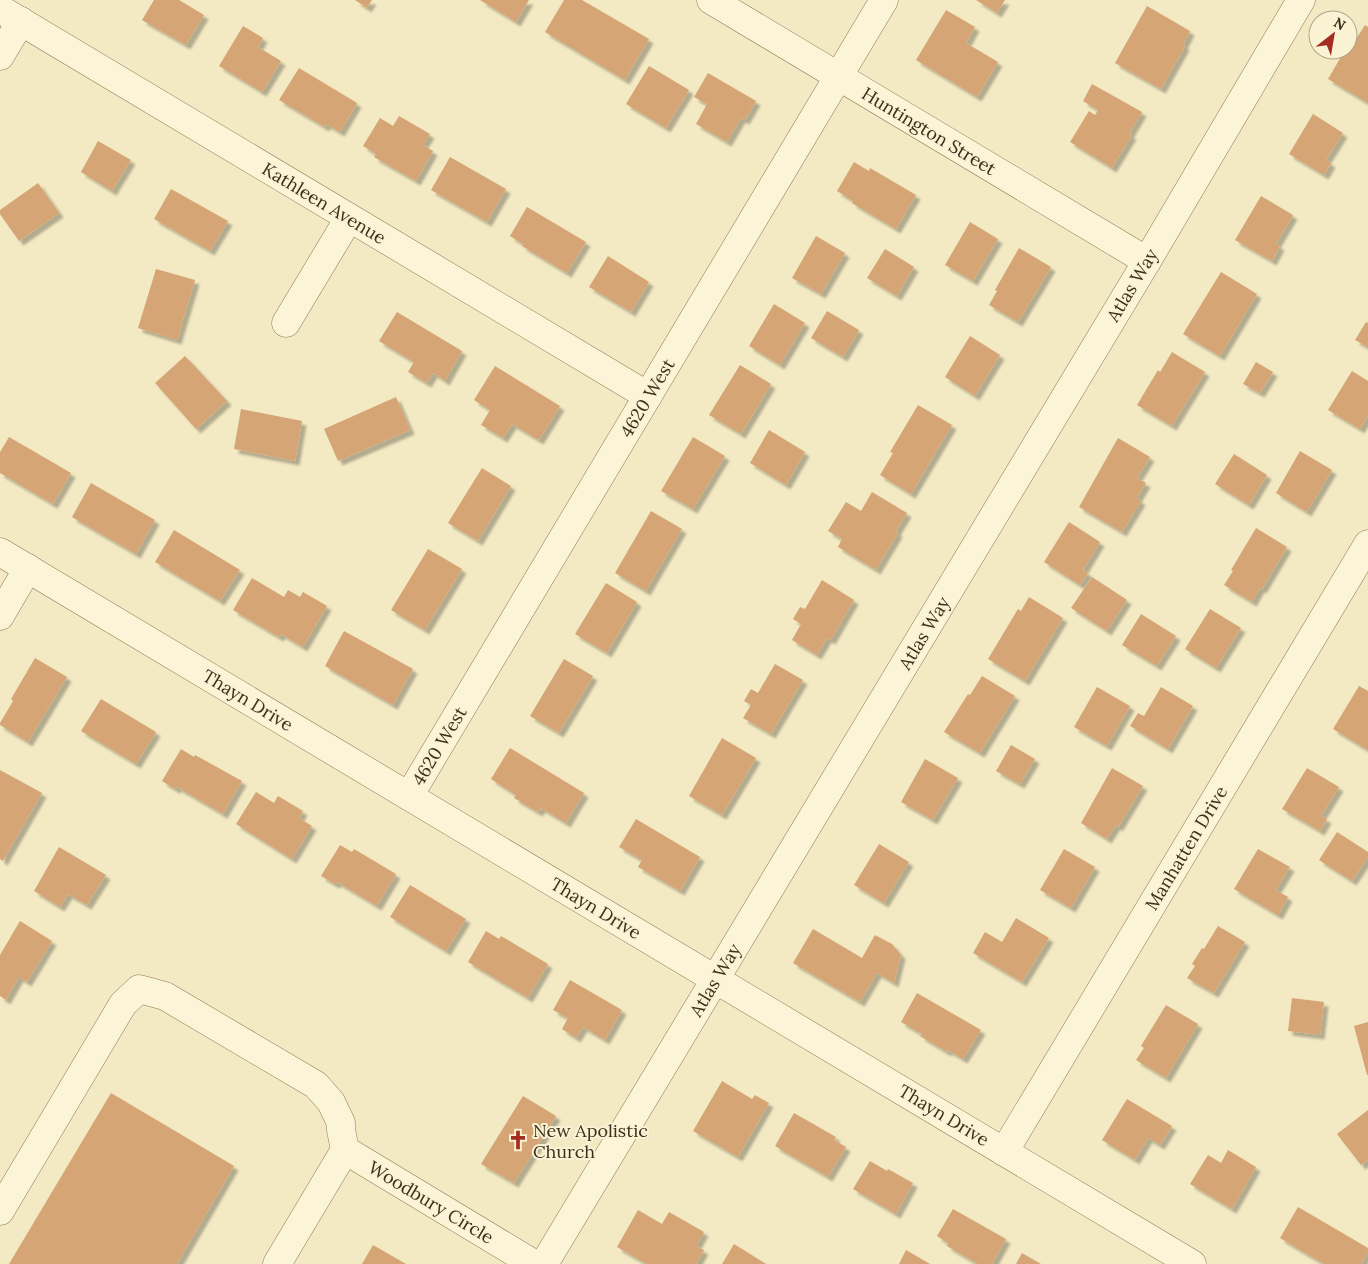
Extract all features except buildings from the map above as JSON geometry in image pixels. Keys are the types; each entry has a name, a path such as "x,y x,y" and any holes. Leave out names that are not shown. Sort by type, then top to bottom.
{"street":[{"name":"Huntington Street","path":"711,0 1147,261"},
{"name":"4620 West","path":"410,796 884,0"},
{"name":"Atlas Way","path":"544,1264 1147,261 1301,0"},
{"path":"0,56 10,15"},
{"name":"Kathleen Avenue","path":"10,15 648,396"},
{"path":"286,323 349,218"},
{"name":"Manhatten Drive","path":"1004,1152 1368,544"},
{"name":"Thayn Drive","path":"0,552 1192,1264"},
{"path":"0,616 28,568"},
{"path":"0,1211 123,1004 140,989 165,996 316,1085 331,1102 341,1123 343,1140 278,1264"},
{"name":"Woodbury Circle","path":"343,1140 534,1264"}],"place":[{"name":"New Apolistic Church","path":"518,1140"}]}
